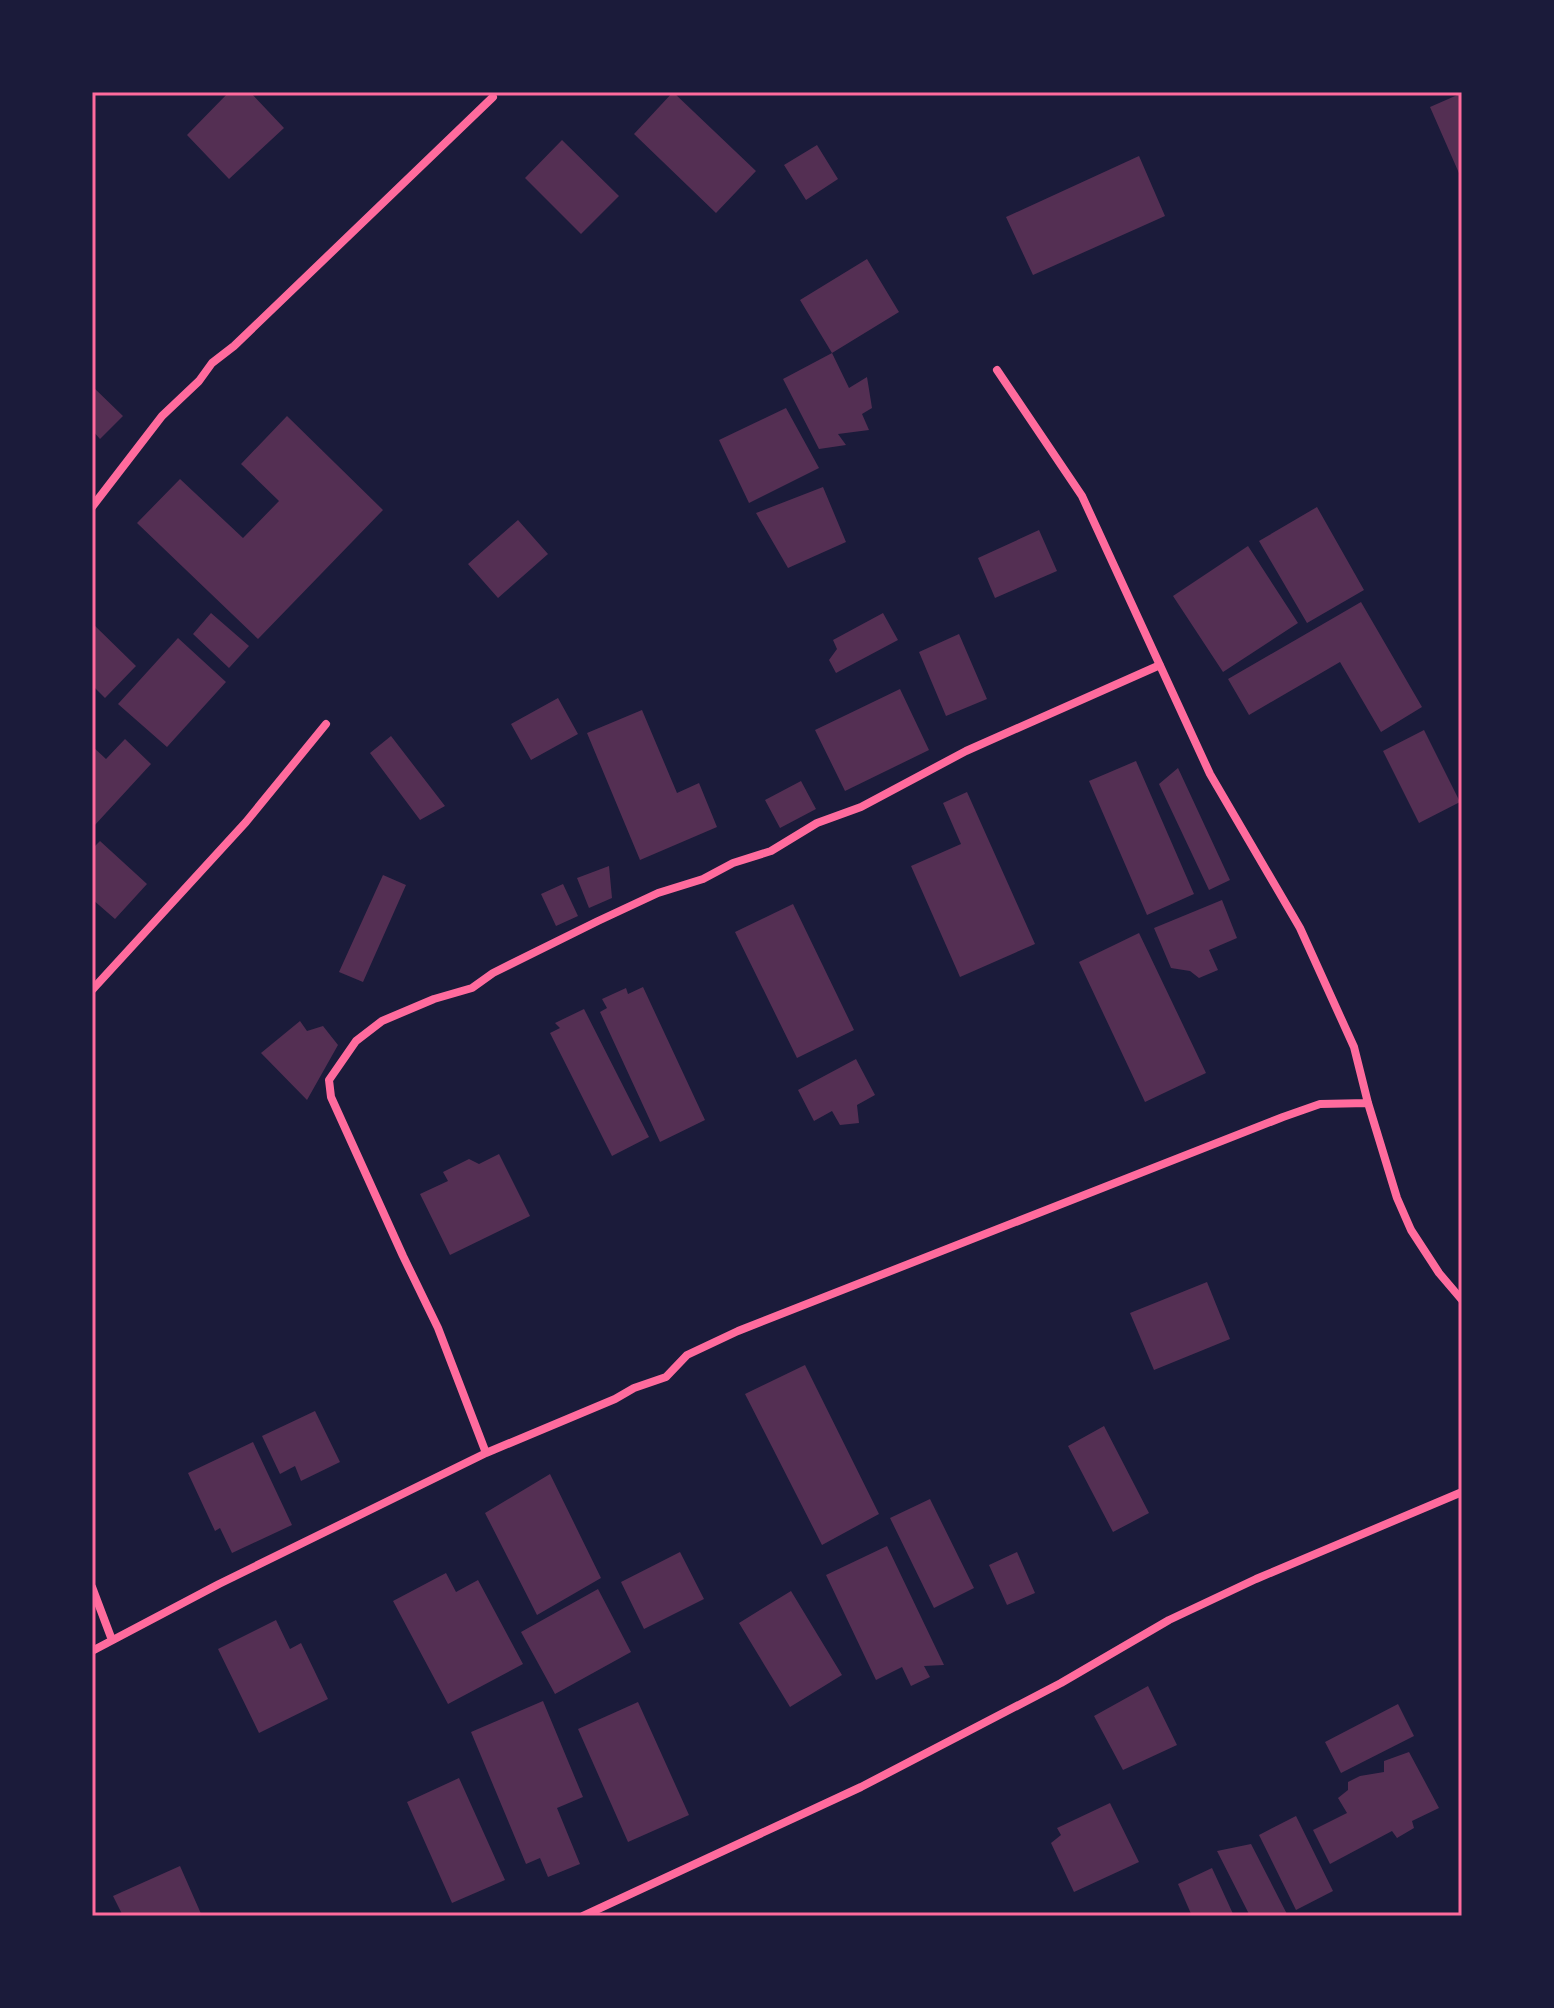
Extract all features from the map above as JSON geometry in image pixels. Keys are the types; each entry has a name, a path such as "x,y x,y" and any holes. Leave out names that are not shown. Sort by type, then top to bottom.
{"street":[{"path":"92,507 162,416 199,381 212,363 234,346 493,97"},
{"path":"997,370 1082,496 1210,774 1300,928 1354,1047 1397,1198 1411,1230 1439,1273 1462,1300"},
{"path":"486,1453 438,1328 331,1097 329,1080 356,1041 382,1021 434,999 472,988 493,973 598,921 658,893 703,879 733,863 771,851 817,823 861,807 966,751 1160,665"},
{"path":"92,990 246,822 326,724"},
{"path":"92,1651 219,1584 486,1453 666,1377 687,1355 794,1308 1283,1117 1320,1104 1368,1103"},
{"path":"583,1916 861,1787 1061,1683 1169,1620 1462,1492"},
{"path":"92,1587 112,1640"}],"building":[{"path":"229,92 250,92 284,128 229,179 187,135"},
{"path":"673,92 756,171 716,213 634,134"},
{"path":"1462,93 1462,180 1430,107"},
{"path":"562,140 619,196 581,234 525,178"},
{"path":"817,145 838,179 806,200 784,165"},
{"path":"1139,156 1165,216 1033,275 1006,217"},
{"path":"867,259 899,312 832,353 800,300"},
{"path":"832,353 849,388 867,377 872,408 862,414 869,430 838,434 846,445 819,449 783,379"},
{"path":"92,386 123,416 100,439 92,430"},
{"path":"786,408 819,468 749,503 719,440"},
{"path":"287,416 383,510 258,639 137,523 180,479 243,538 279,501 241,464"},
{"path":"823,487 846,542 788,568 756,513"},
{"path":"1317,507 1364,590 1307,623 1259,541"},
{"path":"518,520 548,554 498,598 468,564"},
{"path":"1039,530 1057,571 995,598 978,558"},
{"path":"1248,546 1298,623 1223,672 1173,596"},
{"path":"1361,602 1422,707 1381,732 1340,662 1249,715 1228,679"},
{"path":"211,613 249,646 229,668 193,634"},
{"path":"883,613 898,640 836,673 829,660 837,649 833,640"},
{"path":"92,623 136,666 105,698 92,685"},
{"path":"959,634 987,699 946,716 919,652"},
{"path":"178,638 226,682 167,747 118,704"},
{"path":"900,689 929,750 845,791 815,730"},
{"path":"558,698 578,734 531,760 511,724"},
{"path":"642,710 677,793 699,783 717,827 640,860 587,733"},
{"path":"1424,730 1460,802 1419,823 1383,751"},
{"path":"391,736 445,806 420,820 370,753"},
{"path":"125,739 151,764 94,826 92,746 106,759"},
{"path":"1136,761 1194,894 1147,915 1089,781"},
{"path":"1178,768 1230,880 1209,890 1159,784"},
{"path":"801,781 816,809 780,828 765,800"},
{"path":"967,792 1035,944 960,977 911,866 961,844 943,803"},
{"path":"100,841 147,884 115,919 92,899 92,849"},
{"path":"609,866 612,898 589,908 577,878"},
{"path":"383,875 406,885 363,982 339,972"},
{"path":"563,884 578,916 556,926 541,894"},
{"path":"1222,900 1237,938 1209,950 1218,970 1199,978 1190,971 1171,968 1154,928"},
{"path":"793,904 854,1030 797,1058 735,932"},
{"path":"1139,933 1206,1073 1145,1102 1079,962"},
{"path":"643,987 705,1120 660,1142 600,1012 607,1008 602,999 626,988 628,994"},
{"path":"584,1009 649,1137 612,1156 550,1033 560,1028 555,1023"},
{"path":"300,1021 307,1031 323,1026 338,1045 307,1100 261,1053"},
{"path":"856,1059 875,1095 857,1105 859,1123 840,1125 832,1111 814,1121 798,1090"},
{"path":"499,1154 530,1216 450,1255 420,1194 448,1181 443,1172 469,1159 479,1164"},
{"path":"1207,1282 1230,1339 1154,1370 1130,1313"},
{"path":"805,1365 879,1514 822,1545 745,1394"},
{"path":"315,1411 340,1462 301,1481 295,1466 280,1474 262,1436"},
{"path":"1104,1426 1149,1513 1113,1532 1068,1446"},
{"path":"253,1442 292,1525 232,1553 220,1528 215,1531 188,1473"},
{"path":"550,1474 601,1578 537,1615 485,1513"},
{"path":"930,1499 974,1588 934,1608 890,1518"},
{"path":"887,1546 944,1665 924,1666 930,1677 911,1686 902,1667 876,1680 826,1575"},
{"path":"680,1552 704,1599 644,1629 621,1582"},
{"path":"1017,1552 1035,1593 1007,1605 989,1565"},
{"path":"446,1573 456,1592 478,1580 523,1664 448,1704 393,1601"},
{"path":"598,1589 631,1652 555,1694 521,1632"},
{"path":"791,1591 842,1675 790,1707 739,1623"},
{"path":"276,1620 290,1649 301,1643 328,1699 259,1733 218,1649"},
{"path":"1148,1686 1177,1745 1123,1770 1094,1716"},
{"path":"543,1701 583,1797 557,1808 580,1864 548,1877 540,1858 526,1864 471,1732"},
{"path":"638,1702 689,1815 628,1842 578,1729"},
{"path":"1398,1704 1414,1736 1341,1773 1325,1742"},
{"path":"1409,1752 1439,1808 1412,1821 1414,1828 1397,1838 1392,1831 1330,1864 1313,1830 1347,1813 1338,1798 1348,1790 1348,1782 1360,1776 1384,1772 1384,1761"},
{"path":"459,1778 505,1880 452,1903 407,1802"},
{"path":"1110,1803 1139,1862 1074,1892 1051,1843 1061,1835 1057,1828"},
{"path":"1296,1816 1333,1891 1296,1910 1259,1835"},
{"path":"1251,1844 1288,1916 1250,1916 1217,1851"},
{"path":"180,1866 202,1916 123,1916 113,1896"},
{"path":"1212,1868 1234,1916 1192,1916 1178,1884"}]}
